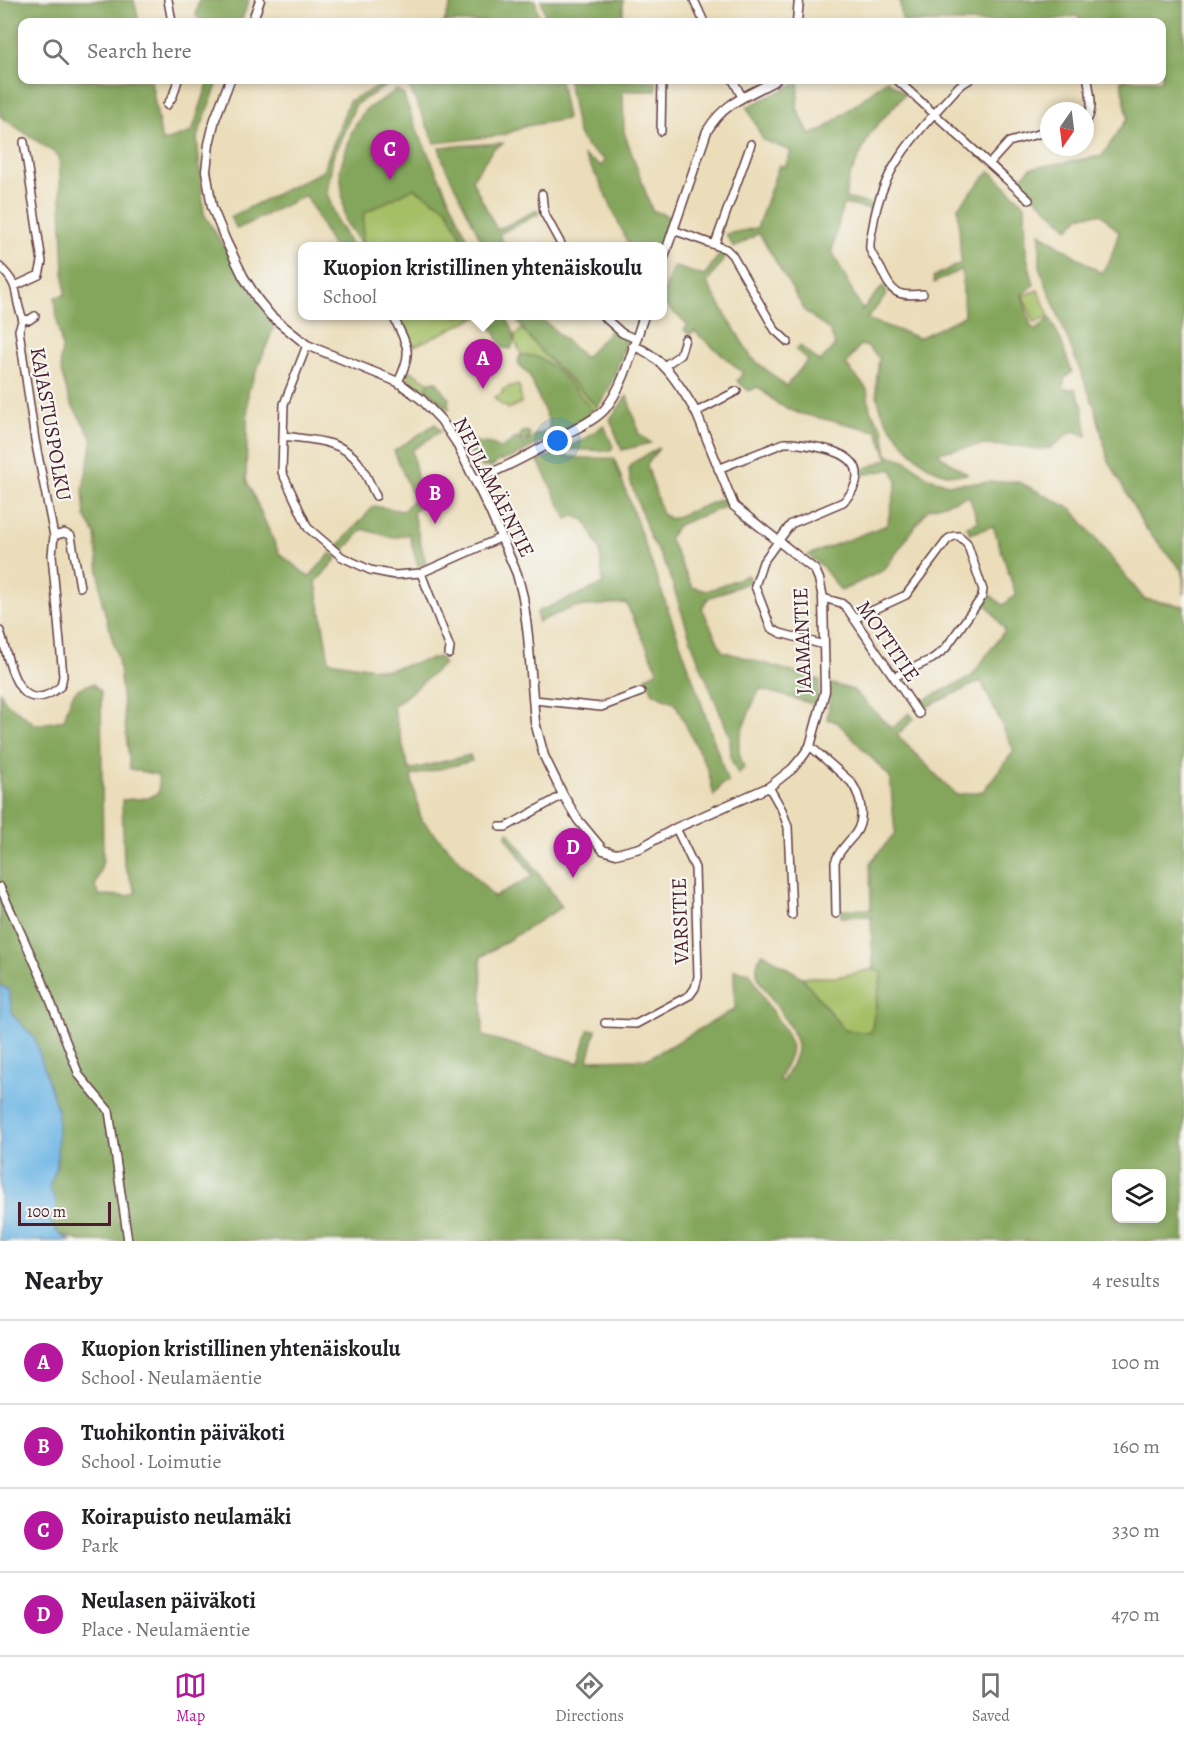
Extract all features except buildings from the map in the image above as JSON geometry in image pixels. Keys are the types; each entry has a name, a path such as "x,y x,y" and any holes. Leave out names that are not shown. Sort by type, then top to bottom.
{"street":[{"path":"168,0 171,18"},
{"path":"253,18 260,0"},
{"path":"694,0 702,18"},
{"path":"797,18 799,0"},
{"path":"167,105 177,84"},
{"name":"NEULAMÄENTIE","path":"228,84 215,119 207,156 207,187 212,207 243,276 271,316 307,345 398,382 421,399 441,420 456,442 502,537 517,574 523,597 539,741 563,795 597,844 610,853 616,854"},
{"path":"661,131 662,84"},
{"path":"735,84 742,97"},
{"path":"667,248 707,131 723,110 768,84"},
{"path":"901,84 1029,200"},
{"path":"923,294 906,296 893,291 870,248 874,220 883,186 901,152 962,84"},
{"path":"1089,84 1091,102"},
{"path":"990,163 1009,142 1040,133"},
{"path":"0,267 11,278 15,286 39,274 42,262 24,142"},
{"path":"715,244 751,144"},
{"path":"542,194 544,213 560,242"},
{"path":"673,230 726,249 732,255 775,330 788,342"},
{"name":"KAJASTUSPOLKU","path":"0,631 18,688 30,697 45,697 61,686 63,676 52,555 54,536 35,440 19,330 23,319 15,286"},
{"path":"23,319 30,320 35,316"},
{"path":"395,320 409,353 398,382"},
{"path":"608,320 635,342"},
{"path":"475,480 528,456 588,423 603,411 615,395 642,320"},
{"path":"664,366 680,356 685,339"},
{"name":"JAAMANTIE","path":"616,854 640,849 676,828 768,787 792,769 810,746 825,691 823,598 815,570 734,506 696,412 664,366 635,342"},
{"path":"307,345 284,404 282,472 308,528 342,557 370,570 395,575 422,573 502,537"},
{"path":"696,412 737,391"},
{"path":"284,436 333,444 346,450 360,464 376,496"},
{"path":"718,469 784,443 828,451 850,458 858,473 849,498 791,524 763,562 756,581 757,591 771,628 780,633 824,645"},
{"path":"54,536 64,533 71,536 80,587"},
{"path":"854,619 906,595 948,539 959,536 967,543 983,590 979,603 945,650 932,659 894,677"},
{"path":"422,573 449,651"},
{"name":"MOTTITIE","path":"823,598 841,603 919,714"},
{"path":"534,700 601,707 641,692"},
{"path":"810,746 851,782 861,805 858,829 838,854 835,862 836,914"},
{"path":"768,787 782,810 788,827 792,915"},
{"path":"500,827 506,826 563,795"},
{"name":"VARSITIE","path":"605,1023 636,1024 690,994 695,988 698,977 695,868 676,828"},
{"path":"0,887 42,979 79,1075 109,1111 128,1241"}],"green space":[{"path":"0,0 134,0 138,18 18,18 18,84 152,84 162,142 192,132 208,84 217,84 197,137 204,214 274,327 248,392 246,479 279,553 309,577 331,553 337,558 316,582 329,661 386,670 439,657 444,664 393,707 409,770 470,755 472,761 411,776 421,819 494,897 533,876 505,835 509,832 562,907 481,957 483,1036 579,1063 588,1030 596,1030 588,1060 647,1059 735,1009 734,970 750,973 786,1032 791,1044 790,1054 779,1080 782,1082 797,1051 796,1040 759,980 757,966 763,953 802,977 844,1030 871,1033 882,973 873,969 871,916 841,917 841,910 871,909 870,863 895,833 890,777 837,722 827,719 832,684 853,690 892,729 909,713 914,719 897,735 956,795 983,791 1014,751 981,681 924,708 920,702 971,677 1005,630 985,602 990,595 1003,605 1016,595 993,526 970,534 967,526 978,522 969,496 928,509 884,570 841,591 822,566 808,555 887,525 897,482 892,469 862,475 864,469 888,459 877,431 798,413 778,404 758,387 749,391 737,381 743,373 694,331 690,335 684,330 688,325 667,307 667,283 673,266 704,276 721,252 726,256 707,283 751,357 786,386 808,360 796,350 800,346 820,362 835,345 830,331 805,311 759,233 734,248 726,234 757,228 779,165 785,167 791,151 763,140 747,107 799,84 797,108 810,135 824,129 882,84 892,84 905,94 871,132 849,178 845,198 874,205 872,210 843,204 832,251 862,310 883,286 887,294 867,319 919,338 964,316 962,269 934,283 933,277 961,263 958,207 990,171 1025,205 1026,253 1034,285 1022,295 1031,327 1036,330 1050,318 1061,341 1072,372 1064,379 1064,389 1075,389 1082,404 1087,436 1073,431 1050,448 982,445 938,452 944,459 967,474 947,474 938,471 914,455 890,426 880,407 876,389 879,358 868,347 860,345 846,365 867,389 870,410 883,429 887,455 905,460 928,477 948,484 1017,481 1072,509 1144,599 1184,606 1184,1241 80,1241 59,1234 50,1222 49,1188 57,1165 35,1039 12,1015 9,990 0,985 0,691 6,702 36,725 64,720 72,696 80,688 93,684 101,691 103,861 95,887 99,895 128,896 136,892 124,864 122,800 149,798 159,792 158,775 130,769 118,659 102,602 95,534 85,516 83,489 93,439 70,402 60,361 62,348 55,297 65,295 59,156 0,116"},
{"path":"199,0 249,0 242,18 198,18 196,16"},
{"path":"453,0 535,0 539,18 446,18"},
{"path":"541,0 623,0 623,18 546,18"},
{"path":"900,0 1184,0 1184,595 1183,572 1144,526 1108,459 1095,408 1040,269 1040,233 1101,273 1110,261 1119,232 1101,214 1081,215 1069,229 1018,181 1031,168 1102,156 1128,118 1122,84 1166,84 1166,18 1079,18 1076,16 1064,18 902,18"},
{"path":"384,84 389,84 356,104 333,157 327,193 337,221 350,242 330,242 306,195 237,229 230,217 323,171 349,101"},
{"path":"408,84 561,84 567,119 526,126 504,135 435,143"},
{"path":"569,84 656,84 656,91 623,91 624,132 652,210 670,217 661,242 627,242 600,182 584,156 602,166 605,160 587,147 578,134"},
{"path":"397,90 403,94 417,130 469,242 464,242 447,208 414,188 364,213 362,242 360,242 345,221 340,169 352,131 365,110"},
{"path":"504,143 493,149 472,180 497,230 537,210 539,214 499,234 503,242 482,242 444,164 439,147"},
{"path":"413,188 447,208 464,242 363,242 363,213"},
{"path":"1038,290 1049,316 1034,323 1023,296"},
{"path":"399,320 470,320 412,347"},
{"path":"487,320 507,320 512,328 514,340 511,349 503,348"},
{"path":"517,320 543,320 585,358 611,330 627,341 608,392 597,407 542,352"},
{"path":"522,329 597,407 582,422 558,433 515,341 515,335"},
{"path":"520,355 534,356 550,364 591,408 591,412 581,421 511,458 499,461 491,467 482,467 471,455 469,444 473,440 493,444 501,449 516,438 519,440 521,433 525,431 530,433 528,440 520,440 524,444 549,428 549,422 529,375 518,363"},
{"path":"410,371 431,384 450,408 445,410 432,395 406,375"},
{"path":"436,381 449,399 448,404 445,405 427,389 430,382"},
{"path":"517,384 520,388 521,403 508,409 496,401 495,397 503,393 502,390"},
{"path":"627,396 639,434 651,443 622,450 610,419"},
{"path":"435,424 441,431 412,450 422,502 413,513 426,564 418,567 409,534 393,538 363,529 343,551 338,546 374,506 403,511 414,499 394,451"},
{"path":"604,425 613,447 610,451 563,449 585,439"},
{"path":"659,448 647,465 662,514 671,519 724,498 727,506 678,525 669,538 692,587 707,591 748,575 750,582 708,598 702,608 722,651 820,680 817,705 760,689 746,718 739,742 744,768 738,774 731,759 730,737 694,649 667,568 650,537 630,480 629,469 632,463"},
{"path":"555,453 577,458 614,458 728,783 722,784 714,796 708,770 675,703 653,693 646,677 658,671 626,603 574,607 538,622 537,612 603,584 600,550 585,520 574,516 567,519 538,461"},
{"path":"873,969 882,972 871,1034 844,1030 802,977 836,977"}],"water":[{"path":"0,985 9,990 12,1014 35,1039 58,1113 57,1165 49,1188 56,1204 50,1222 59,1234 71,1241 0,1241"}],"place":[{"name":"Koirapuisto neulamäki","path":"390,180"},
{"name":"Kuopion kristillinen yhtenäiskoulu","path":"483,389"},
{"name":"Tuohikontin päiväkoti","path":"435,524"},
{"name":"Neulasen päiväkoti","path":"573,878"}]}
